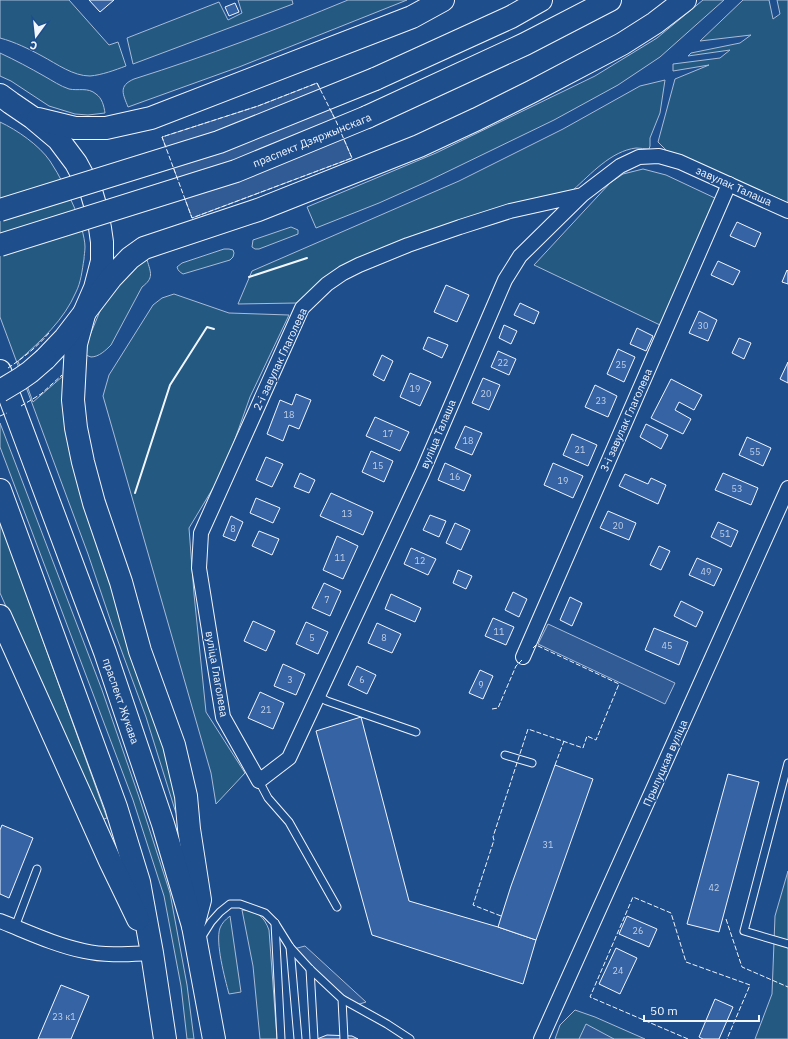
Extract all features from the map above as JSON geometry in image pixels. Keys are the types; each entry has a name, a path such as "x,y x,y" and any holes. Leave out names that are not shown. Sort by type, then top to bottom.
{"main road":[{"path":"33,118 75,128 106,128 151,118 404,20 443,0"},
{"path":"0,210 218,142 375,79 511,17 541,0"},
{"name":"праспект Дзяржынскага","path":"0,245 236,171 367,117 525,44 610,0"},
{"path":"0,391 30,372 45,359 65,338 115,274 130,258 144,248 258,210 419,146 531,92 622,44 655,23 685,0"},
{"path":"4,99 33,118 58,138 76,163 90,191 96,208 102,242 102,261 95,288 85,311 76,344 73,400 76,428 94,503 121,582 140,651 174,745 186,796 189,829 200,900 195,936"},
{"name":"праспект Жукава","path":"0,371 105,652 164,824 195,936 214,1039"},
{"path":"0,490 116,807 139,882 165,1039"},
{"path":"0,616 151,949"}],"street":[{"name":"вуліца Талаша","path":"259,781 289,758 422,473 505,280 520,256 582,195 620,166 639,157 659,156 680,162"},
{"name":"завулак Талаша","path":"680,162 788,211"},
{"name":"3-і завулак Глаголева","path":"523,657 729,184"},
{"name":"2-і завулак Глаголева","path":"201,583 198,568 200,533 302,308 327,284 358,265 408,245 510,211 582,195"},
{"name":"Прылуцкая вуліца","path":"541,1039 788,488"},
{"name":"вуліца Глаголева","path":"201,583 223,717 259,781"},
{"path":"0,921 61,944 85,951 110,954 151,949"}],"lane":[{"path":"318,696 327,701 416,732"},
{"path":"505,754 532,763"},
{"path":"788,764 744,931 788,944"},
{"path":"259,781 268,798 289,822 337,907"},
{"path":"15,927 37,869"},
{"path":"195,936 230,904 240,904 265,912 275,923 290,947 310,970 342,999 388,1024 410,1039"},
{"path":"275,923 281,1039"},
{"path":"290,947 298,1039"},
{"path":"310,970 314,1039"},
{"path":"342,999 344,1039"}],"shaded area":[{"path":"0,0 69,0 109,45 118,42 126,66 99,75 90,76 77,74 37,53 0,38"},
{"path":"238,0 292,0 293,4 133,64 127,38 219,2 228,20 242,13"},
{"path":"348,0 407,0 239,67 128,107 123,91 126,84 134,79 242,42"},
{"path":"703,0 724,0 660,57 618,85 554,120 426,182 379,203 316,228 307,207 436,153 595,76 657,38"},
{"path":"743,0 769,0 773,19 780,14 777,0 788,0 788,203 694,161 667,151 658,142 675,79 709,65 673,71 673,64 720,58 730,50 688,56 691,53 740,43 751,35 700,41"},
{"path":"0,53 66,88 93,92 101,100 105,113 88,115 75,114 49,106 11,81 0,76"},
{"path":"665,80 660,113 650,138 649,149 636,148 627,150 610,158 594,170 573,190 318,284 297,303 238,304 252,271 459,181 563,129 640,86"},
{"path":"317,83 352,158 192,218 162,137 258,106"},
{"path":"0,122 27,138 40,149 50,161 72,203 83,233 85,247 82,272 78,288 71,302 51,330 18,361 33,402 63,376 65,420 177,789 184,832 175,810 146,717 88,554 0,317"},
{"path":"643,169 666,175 717,199 660,325 534,265 610,183 623,174"},
{"path":"291,227 298,230 298,234 259,249 252,247 253,240"},
{"path":"224,249 233,250 233,257 230,260 183,274 177,268 182,263"},
{"path":"147,260 150,278 142,287 111,345 97,356 91,357 84,354 100,311 122,277 141,262"},
{"path":"174,294 229,313 289,315 250,397 224,470 189,528 206,712 245,773 216,804 211,773 103,396 109,375 153,305 162,298"},
{"path":"0,423 102,690 170,893 187,985 194,1039 187,1039 181,986 164,896 133,800 0,447"},
{"path":"0,521 107,818 101,820 0,593"},
{"path":"548,624 675,683 665,704 538,644"},
{"path":"788,871 788,1039 755,1039 772,994 775,916"},
{"path":"242,910 251,911 259,915 265,921 269,930 277,1039 260,1039 253,966"},
{"path":"230,916 241,992 229,994 221,961 219,934 220,928 225,920"},
{"path":"305,946 366,1002 350,1007 290,950"},
{"path":"575,1010 645,1039 555,1039 560,1025"},
{"path":"586,1024 614,1039 579,1039"}],"building":[{"path":"89,0 114,0 100,12"},
{"path":"235,3 239,12 229,16 225,7"},
{"path":"737,222 761,233 755,247 730,236"},
{"path":"718,261 740,271 733,285 711,275"},
{"path":"787,270 788,271 788,284 782,282"},
{"path":"446,285 469,295 457,322 434,312"},
{"path":"520,303 539,312 534,324 514,315"},
{"path":"699,311 717,320 708,341 689,333"},
{"path":"504,325 517,331 511,344 499,338"},
{"path":"637,328 653,336 646,351 630,344"},
{"path":"428,337 448,345 442,358 423,349"},
{"path":"739,338 751,343 744,359 732,353"},
{"path":"618,349 635,357 624,382 607,374"},
{"path":"498,351 516,359 509,375 491,367"},
{"path":"382,355 393,361 384,381 373,375"},
{"path":"788,362 788,383 780,379"},
{"path":"410,373 431,382 420,406 400,397"},
{"path":"483,378 500,385 489,410 472,403"},
{"path":"671,379 702,395 694,410 679,402 675,410 691,419 683,434 651,418"},
{"path":"595,385 617,396 608,417 585,407"},
{"path":"296,394 311,400 299,429 289,425 283,441 267,434 280,400 292,405"},
{"path":"375,417 409,432 400,451 366,436"},
{"path":"646,424 668,435 661,449 640,437"},
{"path":"465,426 482,433 472,455 455,448"},
{"path":"572,434 597,445 588,466 563,455"},
{"path":"747,437 771,448 763,466 739,455"},
{"path":"371,451 393,461 384,482 362,472"},
{"path":"266,457 283,464 272,487 256,480"},
{"path":"445,463 471,475 464,491 438,480"},
{"path":"553,463 583,476 573,498 544,485"},
{"path":"300,473 315,480 309,493 294,487"},
{"path":"723,473 758,488 751,505 715,490"},
{"path":"625,474 648,484 651,478 666,485 658,504 619,486"},
{"path":"331,493 373,512 363,535 320,516"},
{"path":"256,498 280,508 273,523 250,513"},
{"path":"608,511 636,523 629,540 600,528"},
{"path":"430,515 446,521 439,537 423,530"},
{"path":"231,516 243,522 235,541 223,536"},
{"path":"718,522 738,531 731,547 711,537"},
{"path":"455,523 470,530 461,550 446,543"},
{"path":"259,531 279,539 272,555 252,546"},
{"path":"337,536 358,546 343,579 323,570"},
{"path":"659,546 670,551 661,570 650,565"},
{"path":"411,548 436,559 428,575 404,564"},
{"path":"697,558 722,569 714,586 689,575"},
{"path":"458,570 472,576 466,589 453,583"},
{"path":"324,583 341,591 330,616 312,608"},
{"path":"513,592 527,599 519,617 505,610"},
{"path":"391,594 421,608 415,622 385,609"},
{"path":"570,597 582,603 572,626 560,620"},
{"path":"681,601 703,612 696,627 674,616"},
{"path":"493,618 514,627 506,645 485,636"},
{"path":"253,621 275,631 266,651 244,641"},
{"path":"306,622 328,632 318,654 296,644"},
{"path":"377,623 401,634 392,653 368,643"},
{"path":"654,628 688,642 679,665 645,650"},
{"path":"283,664 305,674 296,695 274,686"},
{"path":"357,666 376,675 367,694 348,685"},
{"path":"480,670 493,676 483,699 469,693"},
{"path":"260,692 284,703 273,729 248,718"},
{"path":"361,717 409,901 498,927 536,940 523,984 372,935 316,731"},
{"path":"555,765 593,779 536,940 498,927 511,886"},
{"path":"728,774 759,782 719,932 687,924"},
{"path":"2,825 33,838 9,898 0,894 0,830"},
{"path":"627,916 657,929 649,947 619,934"},
{"path":"616,948 637,958 620,994 599,984"},
{"path":"61,985 89,996 71,1039 38,1039"},
{"path":"715,999 733,1007 719,1039 703,1039 699,1037"},
{"path":"327,1035 352,1036 358,1039 317,1039"}],"fence":[{"path":"317,83 352,158 192,218 162,137 258,106 317,83"},
{"path":"8,368 30,352 49,333"},
{"path":"21,406 41,394 62,375"},
{"path":"0,416 7,413"},
{"path":"501,916 473,905 528,729 583,748 587,736 596,740 619,684 536,645 533,648"},
{"path":"492,709 498,708 516,666 522,660"},
{"path":"555,765 564,741"},
{"path":"688,1039 590,997 633,897 671,913 686,962 750,985 727,1039"},
{"path":"726,919 742,967 788,987"}],"wall":[{"path":"249,277 307,258"},
{"path":"135,493 170,385 207,327 214,329"}]}
